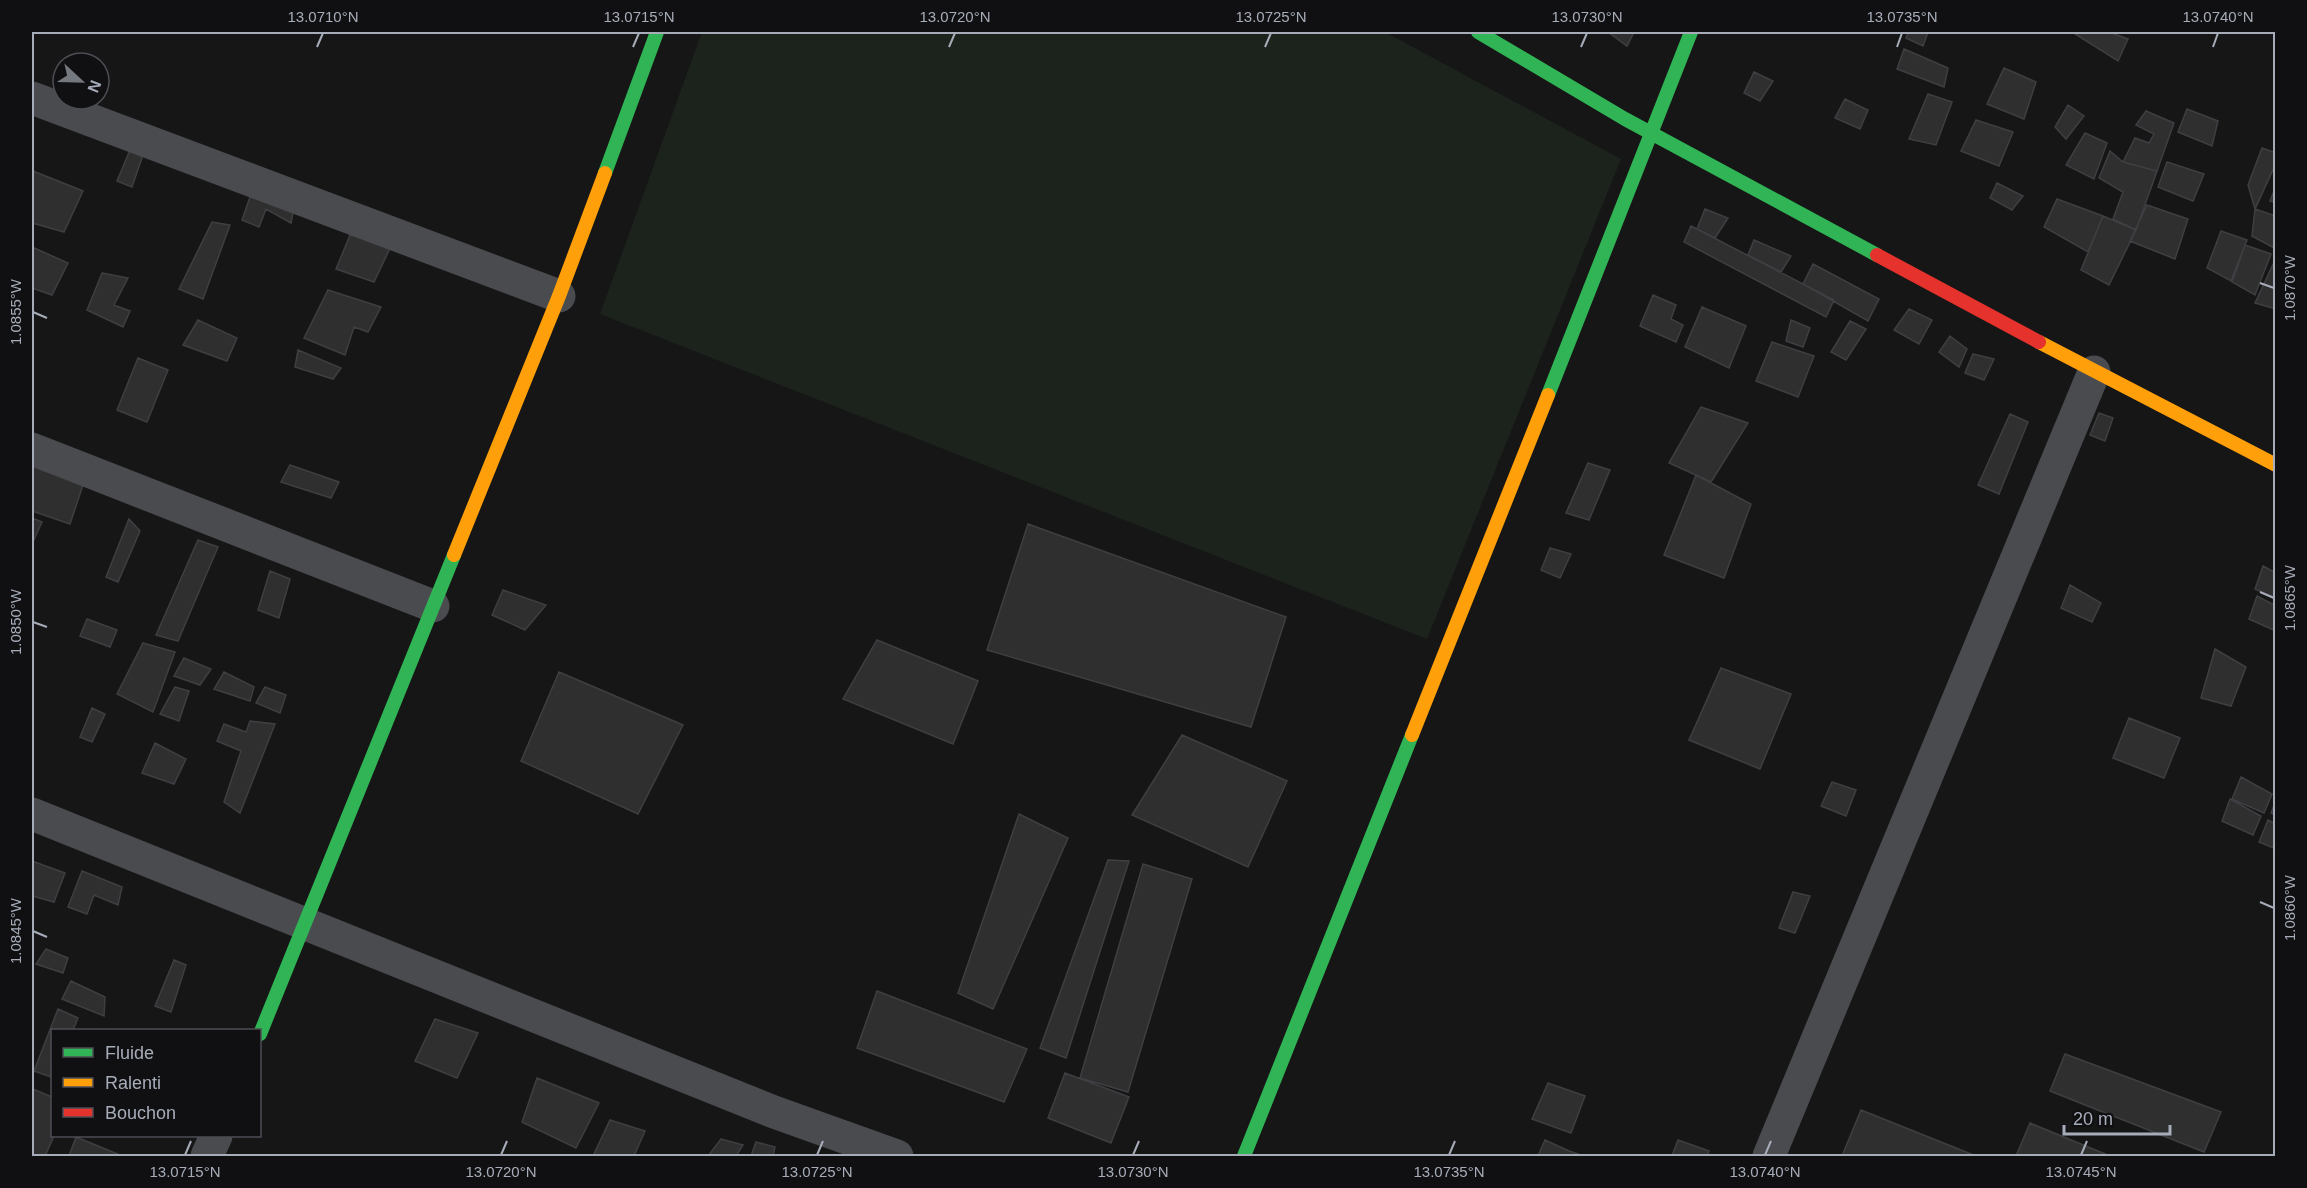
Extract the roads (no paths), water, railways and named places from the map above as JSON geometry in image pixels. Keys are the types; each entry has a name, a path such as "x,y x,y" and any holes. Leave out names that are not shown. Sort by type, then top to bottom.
{"street":[{"path":"261,1032 558,296 657,32"},
{"path":"1478,32 1652,133 2094,372 2276,465"},
{"path":"1245,1156 1691,32"},
{"path":"32,98 558,296"},
{"path":"1769,1156 2094,372"},
{"path":"32,449 433,606"},
{"path":"32,814 774,1112 897,1156"},
{"path":"207,1156 216,1137"}]}
